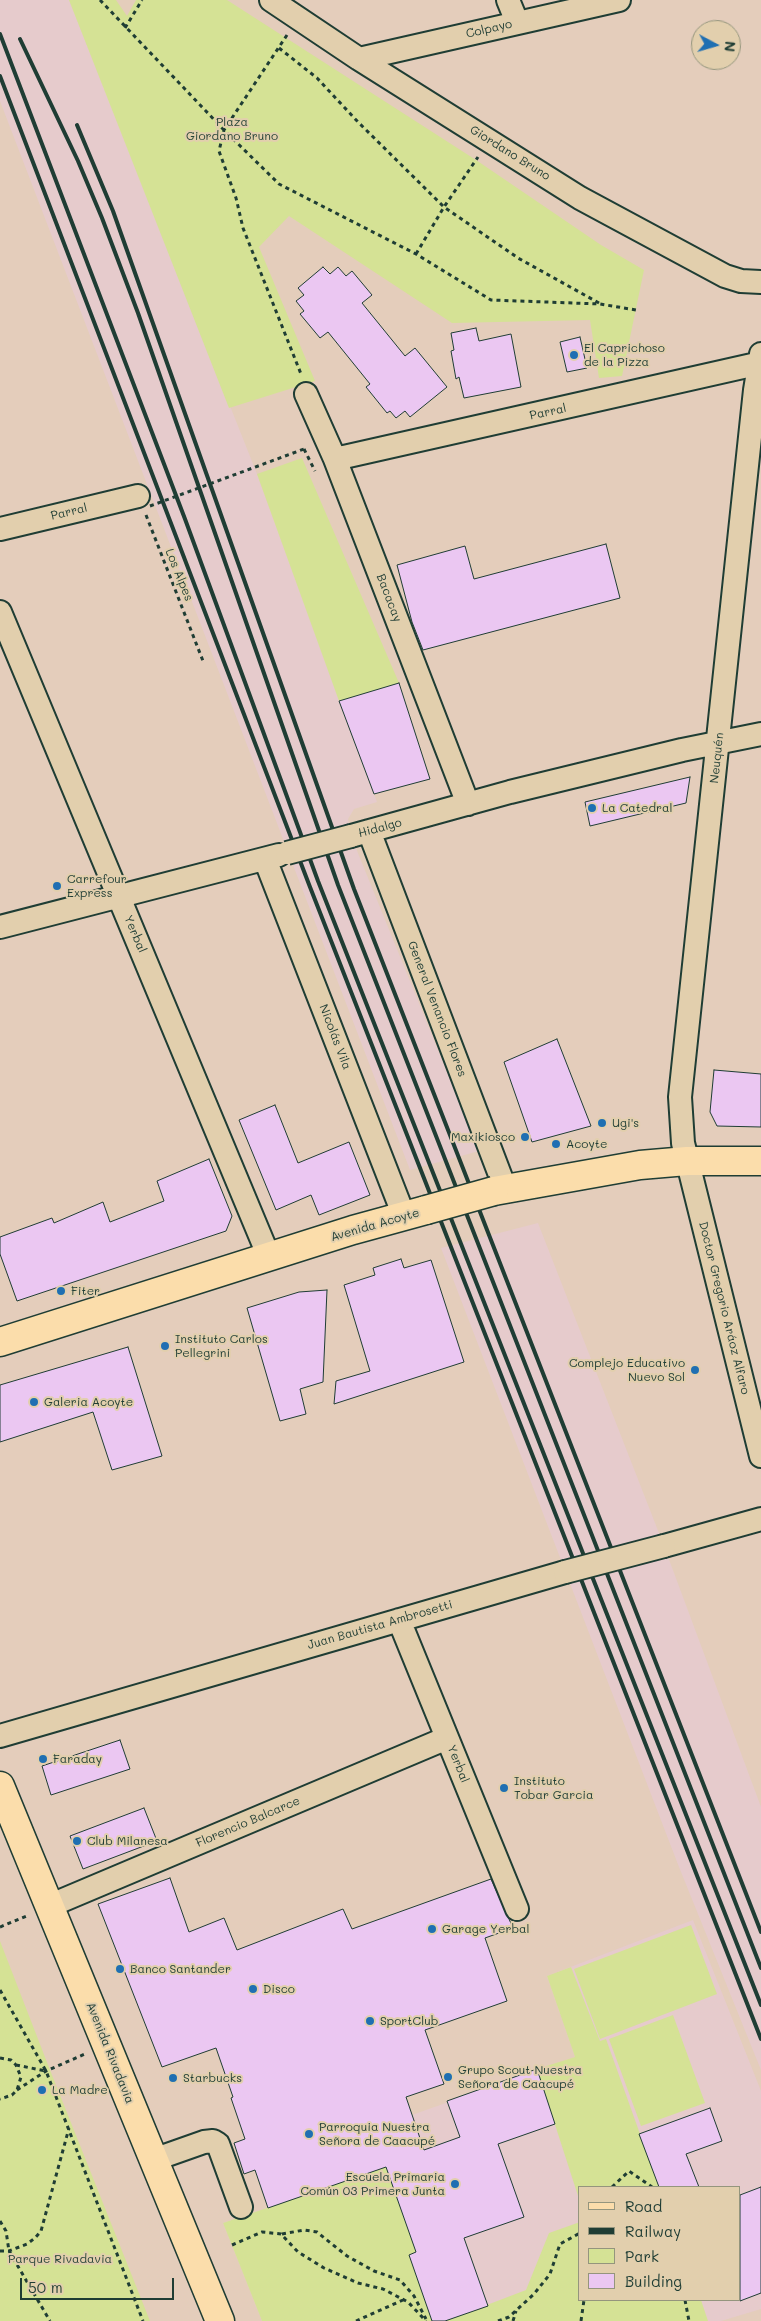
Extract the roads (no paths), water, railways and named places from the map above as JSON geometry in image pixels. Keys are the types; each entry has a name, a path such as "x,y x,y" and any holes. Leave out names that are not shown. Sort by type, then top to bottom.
{"main road":[{"name":"Avenida Acoyte","path":"0,1342 268,1257 499,1189 640,1165 687,1161 761,1161"},
{"name":"Avenida Rivadavia","path":"1,1789 220,2321"}],"street":[{"name":"Giordano Bruno","path":"270,0 359,59 580,198 725,276 741,281 761,282"},
{"path":"508,0 517,22"},
{"name":"Colpayo","path":"359,59 619,0"},
{"name":"Parral","path":"335,459 761,360"},
{"name":"Neuquén","path":"687,1161 683,1143 680,1097 719,744 755,390 761,360"},
{"name":"Bacacay","path":"306,394 335,459 468,804"},
{"name":"Parral","path":"0,528 144,501"},
{"name":"Yerbal","path":"0,612 268,1257"},
{"name":"Hidalgo","path":"0,927 468,804 682,750 761,734"},
{"name":"General Venancio Flores","path":"360,833 499,1189"},
{"name":"Nicolás Vila","path":"265,858 415,1213"},
{"name":"Doctor Gregorio Aráoz Alfaro","path":"687,1161 761,1456"},
{"name":"Juan Bautista Ambrosetti","path":"0,1736 565,1572 761,1519"},
{"name":"Yerbal","path":"399,1620 517,1909"},
{"name":"Florencio Balcarce","path":"49,1906 447,1738"},
{"path":"153,2160 204,2142 213,2141 218,2144 241,2207"}],"railway":[{"path":"0,34 185,519 318,881 761,2005"},
{"path":"20,39 78,161 102,218 138,313 338,885 761,1968"},
{"path":"0,76 310,887 761,2039"},
{"path":"77,125 113,211 354,889 761,1932"}],"place":[{"name":"El Caprichoso de la Pizza","path":"574,355"},
{"name":"La Catedral","path":"592,808"},
{"name":"Carrefour Express","path":"57,886"},
{"name":"Ugi's","path":"602,1123"},
{"name":"Maxikiosco","path":"525,1137"},
{"name":"Acoyte","path":"556,1144"},
{"name":"Fiter","path":"61,1291"},
{"name":"Instituto Carlos Pellegrini","path":"165,1346"},
{"name":"Complejo Educativo Nuevo Sol","path":"695,1370"},
{"name":"Galeria Acoyte","path":"34,1402"},
{"name":"Faraday","path":"43,1759"},
{"name":"Instituto Tobar Garcia","path":"504,1788"},
{"name":"Club Milanesa","path":"77,1841"},
{"name":"Garage Yerbal","path":"432,1929"},
{"name":"Banco Santander","path":"120,1969"},
{"name":"Disco","path":"253,1989"},
{"name":"SportClub","path":"370,2021"},
{"name":"Grupo Scout Nuestra Señora de Caacupé","path":"448,2077"},
{"name":"Starbucks","path":"173,2078"},
{"name":"La Madre","path":"42,2090"},
{"name":"Parroquia Nuestra Señora de Caacupé","path":"309,2134"},
{"name":"Escuela Primaria Común 03 Primera Junta","path":"455,2184"}],"park label":[{"name":"Plaza Giordano Bruno","path":"232,129"},
{"name":"Parque Rivadavia","path":"60,2259"}]}
